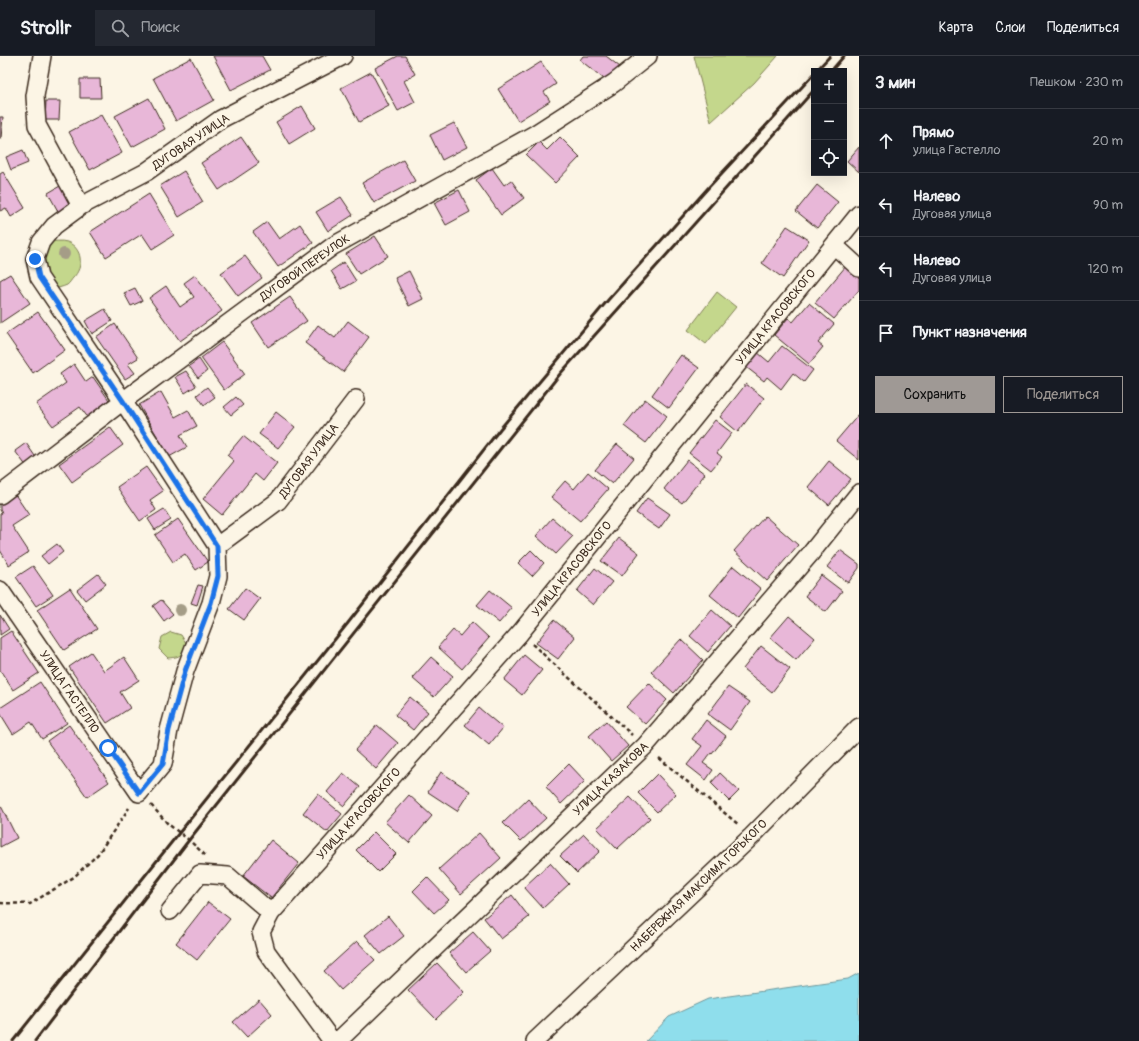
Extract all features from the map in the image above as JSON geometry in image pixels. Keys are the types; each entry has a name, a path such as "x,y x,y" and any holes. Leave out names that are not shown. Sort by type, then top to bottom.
{"street":[{"path":"42,56 35,96 37,125 81,206"},
{"name":"ДУГОВАЯ УЛИЦА","path":"343,56 221,119 146,172 81,206 54,226 41,242 35,259 39,277 123,401 217,546 278,501 356,399"},
{"name":"ДУГОВОЙ ПЕРЕУЛОК","path":"0,495 123,401 333,246 535,134 614,83 648,56"},
{"name":"УЛИЦА КРАСОВСКОГО","path":"332,1041 266,951 261,932 271,913 520,633 859,214"},
{"path":"834,245 859,268"},
{"name":"УЛИЦА КАЗАКОВА","path":"338,1041 645,746 811,553 859,493"},
{"path":"139,793 163,764 169,730 185,671 211,603 218,576 217,546"},
{"name":"УЛИЦА ГАСТЕЛЛО","path":"0,590 139,793"},
{"name":"НАБЕРЕЖНАЯ МАКСИМА ГОРЬКОГО","path":"535,1041 752,836 859,727"},
{"path":"170,911 200,874 228,876 271,913"}],"path":[{"path":"0,903 30,904 74,877 98,854 139,793 168,824 189,840 228,876"}],"green space":[{"path":"694,56 778,56 754,83 711,122"},
{"path":"48,241 67,242 76,249 80,258 77,274 67,285 52,290 34,250"},
{"path":"717,292 736,307 706,344 688,330"},
{"path":"171,632 181,635 186,643 184,651 180,655 168,658 159,649 162,637"}],"water":[{"path":"859,973 859,1041 646,1041 669,1017 708,999 848,979"}],"building":[{"path":"213,56 262,56 270,70 231,90"},
{"path":"398,56 405,56 415,74 404,81 415,102 398,111 375,68"},
{"path":"583,56 606,56 620,67 608,82 580,60"},
{"path":"191,58 214,100 176,121 153,78"},
{"path":"541,62 556,84 544,92 550,101 518,121 498,89"},
{"path":"371,72 389,106 359,122 341,88"},
{"path":"80,79 100,79 101,98 80,98"},
{"path":"149,98 165,129 132,147 115,116"},
{"path":"46,101 60,101 59,120 45,120"},
{"path":"302,106 315,128 289,144 276,122"},
{"path":"101,115 122,153 90,170 69,132"},
{"path":"0,117 3,117 1,138 0,138"},
{"path":"454,123 467,147 442,160 430,135"},
{"path":"241,137 259,163 219,190 201,163"},
{"path":"560,137 580,157 555,183 526,155 539,142 547,150"},
{"path":"859,147 859,172 847,161"},
{"path":"23,150 28,163 11,170 6,157"},
{"path":"403,160 415,181 374,203 362,183"},
{"path":"492,168 504,185 511,180 524,198 501,215 476,180"},
{"path":"184,171 203,202 179,217 160,186"},
{"path":"3,172 25,208 11,217 6,208 0,211 0,174"},
{"path":"817,185 838,202 817,228 796,211"},
{"path":"60,186 72,206 59,213 48,193"},
{"path":"459,190 470,212 446,225 434,203"},
{"path":"149,194 174,235 152,249 142,234 106,257 90,232"},
{"path":"341,197 353,215 328,231 316,212"},
{"path":"267,222 279,239 300,224 313,243 278,267 253,232"},
{"path":"787,226 809,240 783,278 762,263"},
{"path":"375,236 388,256 359,274 346,254"},
{"path":"245,256 262,278 238,296 221,273"},
{"path":"344,262 356,281 342,289 331,271"},
{"path":"846,266 859,277 859,290 834,319 815,303"},
{"path":"409,271 423,299 409,306 395,278"},
{"path":"10,274 30,303 0,323 0,280"},
{"path":"195,275 222,311 180,341 149,298 166,286 180,307 194,297 184,283"},
{"path":"135,288 142,301 131,306 124,293"},
{"path":"290,297 307,321 268,347 252,323"},
{"path":"809,303 834,324 818,343 823,347 809,364 774,335 788,318 793,322"},
{"path":"105,309 112,321 92,334 85,321"},
{"path":"38,312 65,350 33,373 6,334"},
{"path":"348,321 369,337 343,372 305,343 318,325 335,338"},
{"path":"115,324 138,358 128,364 135,373 125,379 96,337"},
{"path":"222,342 245,374 224,390 201,358"},
{"path":"782,346 813,370 804,382 793,373 781,389 767,377 764,381 746,367 757,352 769,362"},
{"path":"681,355 699,368 669,408 652,395"},
{"path":"199,359 207,371 198,378 189,366"},
{"path":"74,364 86,382 93,377 111,403 89,419 80,407 53,426 36,404 66,383 60,374"},
{"path":"186,371 196,386 185,393 175,377"},
{"path":"746,384 764,398 738,432 720,417"},
{"path":"207,387 215,397 204,405 197,395"},
{"path":"161,392 175,417 188,410 197,426 180,435 187,447 169,457 139,405"},
{"path":"236,397 243,405 231,415 224,407"},
{"path":"645,399 667,416 646,443 624,426"},
{"path":"276,412 295,427 278,448 259,434"},
{"path":"859,414 859,460 836,441"},
{"path":"715,420 732,433 717,453 722,457 711,470 689,453"},
{"path":"110,427 123,445 72,482 59,464"},
{"path":"243,436 277,463 263,481 255,474 222,515 203,499 234,461 227,455"},
{"path":"26,443 37,459 27,467 15,451"},
{"path":"617,444 634,458 612,484 595,470"},
{"path":"687,460 705,474 682,503 664,489"},
{"path":"829,461 851,479 829,505 808,487"},
{"path":"146,467 163,491 150,500 156,510 140,521 117,487"},
{"path":"588,472 608,489 580,521 551,497 565,481 574,489"},
{"path":"14,493 29,515 12,526 29,552 9,565 0,550 0,514 2,513 0,510 0,502"},
{"path":"647,498 670,514 659,529 636,513"},
{"path":"164,509 171,520 155,530 148,519"},
{"path":"765,516 798,545 767,581 734,551"},
{"path":"552,518 573,536 556,554 536,536"},
{"path":"178,519 208,562 196,570 185,554 173,562 155,535"},
{"path":"619,538 639,553 622,576 601,561"},
{"path":"57,544 63,552 48,564 41,556"},
{"path":"531,550 544,563 532,576 518,563"},
{"path":"840,550 859,564 859,568 848,583 827,567"},
{"path":"33,566 53,595 36,606 16,577"},
{"path":"733,566 761,589 738,618 710,595"},
{"path":"595,568 612,582 593,605 577,591"},
{"path":"98,574 106,584 85,600 77,590"},
{"path":"821,575 842,591 826,612 805,596"},
{"path":"198,585 203,586 197,605 191,603"},
{"path":"70,588 97,629 64,650 37,610"},
{"path":"245,588 260,599 244,620 229,609"},
{"path":"490,590 512,608 499,623 477,605"},
{"path":"161,600 173,614 164,621 153,606"},
{"path":"712,610 730,626 708,652 690,636"},
{"path":"0,615 9,629 0,635"},
{"path":"789,616 815,638 796,660 770,638"},
{"path":"554,620 575,637 558,659 536,643"},
{"path":"472,622 489,638 462,669 438,647 453,630 460,636"},
{"path":"11,631 39,673 13,690 0,670 0,638"},
{"path":"681,639 703,660 674,693 651,672"},
{"path":"761,646 790,669 772,692 743,669"},
{"path":"91,652 104,671 124,657 139,680 120,692 130,708 107,723 69,667"},
{"path":"524,655 542,670 522,695 504,680"},
{"path":"431,657 453,676 434,697 412,678"},
{"path":"40,682 67,723 42,739 31,722 13,734 0,713 0,708"},
{"path":"649,683 667,700 645,724 626,707"},
{"path":"728,687 750,702 730,730 708,714"},
{"path":"410,697 428,712 413,730 395,715"},
{"path":"479,708 503,728 489,745 465,725"},
{"path":"706,720 726,736 703,763 713,770 706,780 687,765 702,746 692,739"},
{"path":"606,721 628,746 611,761 589,736"},
{"path":"69,725 109,782 87,797 47,741"},
{"path":"377,725 398,743 376,769 355,750"},
{"path":"569,764 585,781 561,804 546,787"},
{"path":"441,772 470,791 457,811 428,792"},
{"path":"343,773 360,787 344,806 327,792"},
{"path":"720,773 739,791 729,801 711,783"},
{"path":"657,774 676,794 657,812 638,793"},
{"path":"318,794 342,814 327,832 303,813"},
{"path":"409,795 432,816 409,843 385,822"},
{"path":"630,797 650,818 617,849 597,828"},
{"path":"528,799 546,818 521,841 503,823"},
{"path":"0,806 17,838 0,847"},
{"path":"374,832 396,854 378,872 356,850"},
{"path":"479,833 501,858 461,894 439,869"},
{"path":"584,834 600,851 577,873 560,856"},
{"path":"271,840 299,863 271,898 243,876"},
{"path":"550,863 569,884 543,908 524,887"},
{"path":"427,877 449,900 434,913 413,891"},
{"path":"512,895 529,917 501,939 484,918"},
{"path":"208,902 230,919 197,960 176,943"},
{"path":"388,916 404,936 381,954 365,935"},
{"path":"473,932 490,951 466,972 449,953"},
{"path":"357,941 375,960 341,990 324,971"},
{"path":"437,963 464,992 436,1019 408,990"},
{"path":"259,999 272,1014 247,1037 233,1022"}],"railway":[{"path":"819,68 830,56"},
{"path":"834,68 844,56"},
{"path":"13,1041 348,623 500,429 608,300 708,188 811,77"},
{"path":"35,1041 189,840 560,374 811,93"}],"route":[{"path":"35,259 39,277 123,401 217,546 218,576 211,603 185,671 169,730 163,764 139,793 108,748"}]}
